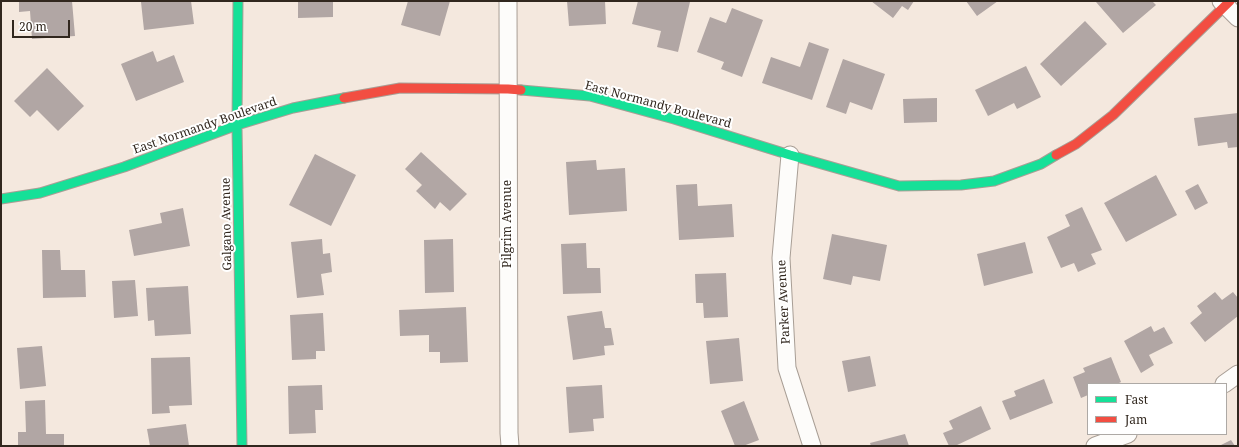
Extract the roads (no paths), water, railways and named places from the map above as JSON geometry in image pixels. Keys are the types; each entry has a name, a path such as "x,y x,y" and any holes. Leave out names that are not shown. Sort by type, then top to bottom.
{"street":[{"name":"Galgano Avenue","path":"238,1 237,125 242,446"},
{"name":"Pilgrim Avenue","path":"508,1 510,446"},
{"name":"East Normandy Boulevard","path":"1,199 40,193 124,167 237,125 293,108 400,88 508,89 590,96 674,119 790,155 899,186 961,185 994,181 1041,164 1076,144 1113,115 1225,2"},
{"path":"1225,2 1238,18"},
{"name":"Parker Avenue","path":"790,155 781,258 787,368 812,446"},
{"path":"1225,383 1238,374"},
{"path":"1095,446 1124,439"}]}
